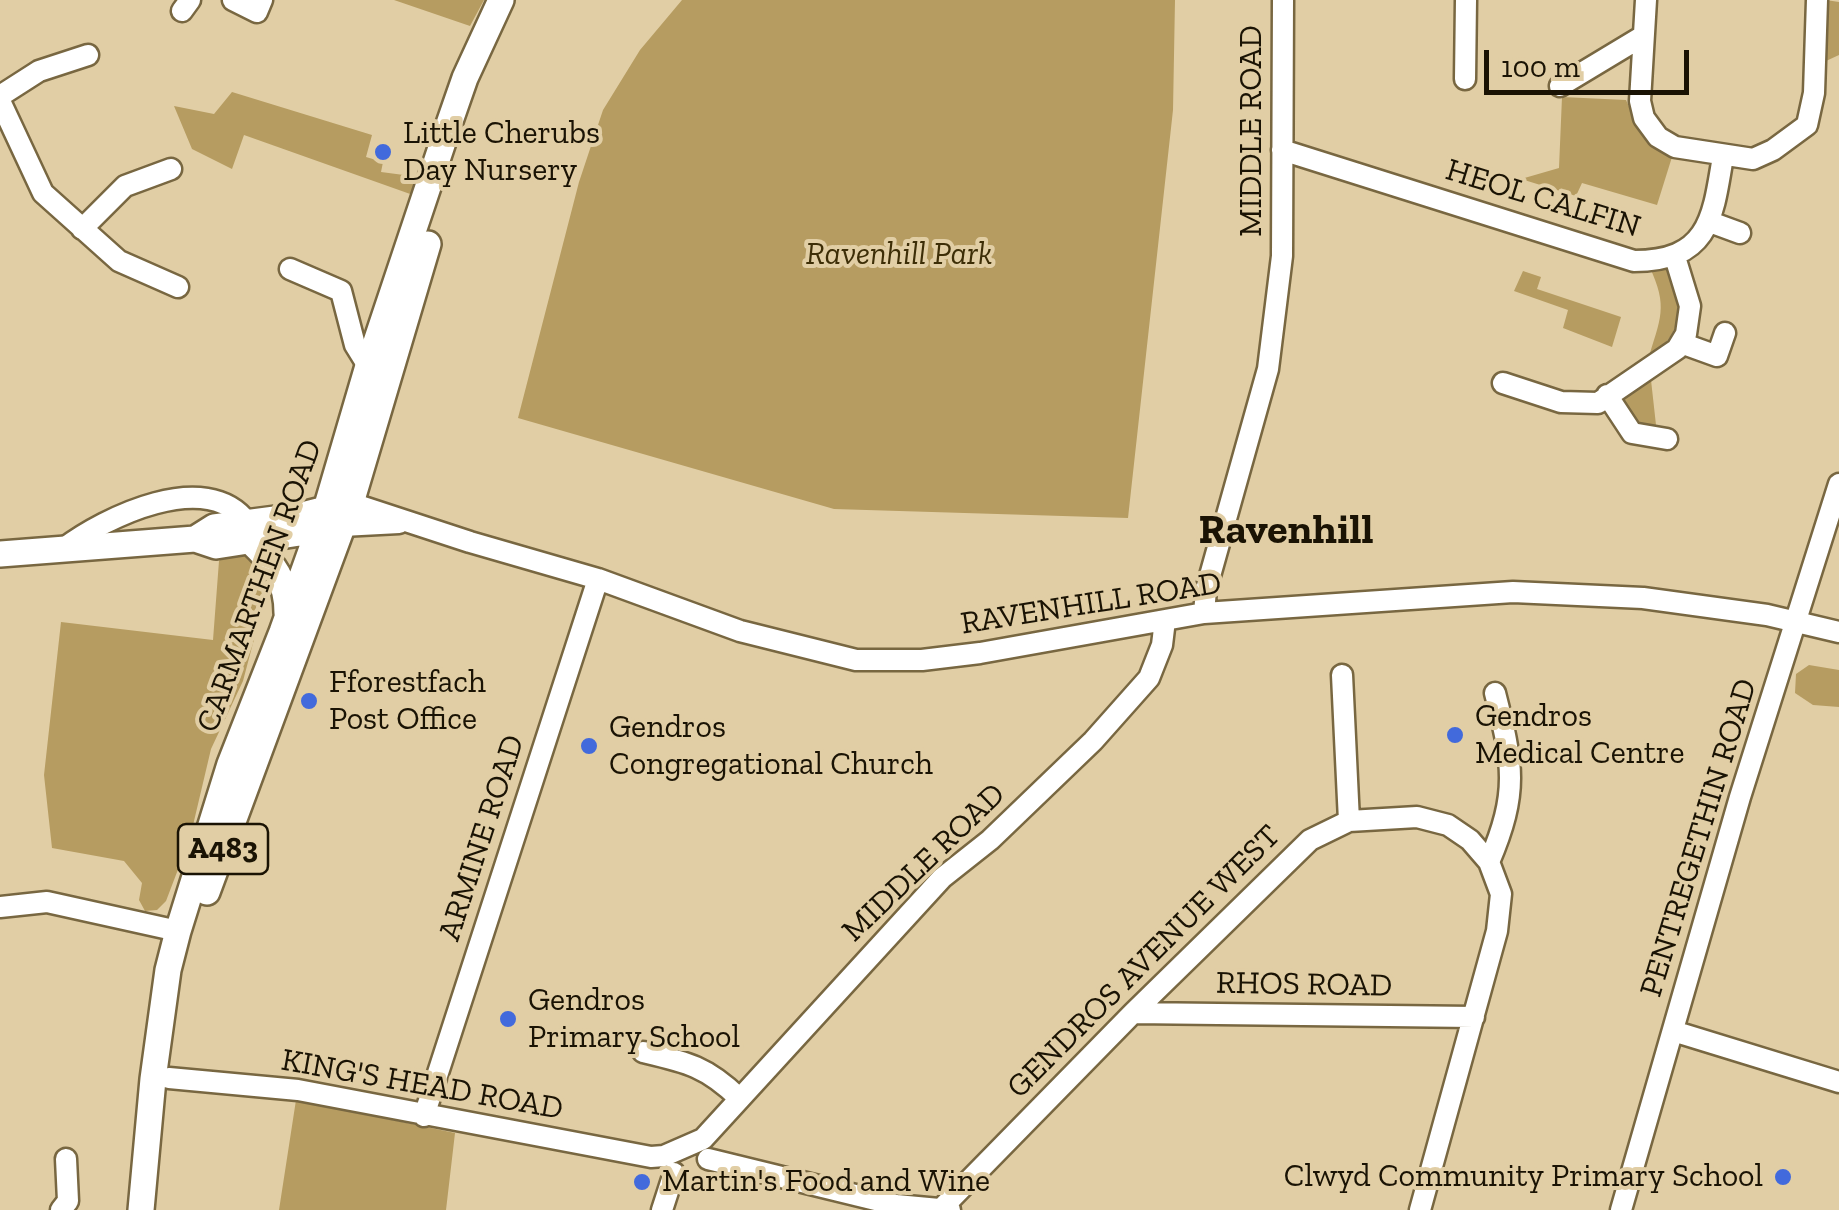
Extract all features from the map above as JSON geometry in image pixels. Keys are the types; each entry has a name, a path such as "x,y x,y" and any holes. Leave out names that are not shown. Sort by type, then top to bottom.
{"main road":[{"name":"CARMARTHEN ROAD","path":"141,1210 152,1078 168,970 178,931 230,764 287,618 334,517 368,366 465,78 501,0"},
{"name":"CARMARTHEN ROAD","path":"158,1210 177,1010 202,905 474,96 516,0"},
{"path":"0,554 195,539 216,546 249,532 334,517"},
{"path":"249,532 281,575 287,594 287,618"}],"street":[{"path":"234,0 257,12 262,0"},
{"name":"MIDDLE ROAD","path":"1204,613 1206,590 1268,370 1282,256 1282,0"},
{"path":"1464,79 1466,0"},
{"path":"1646,0 1640,101 1644,118 1658,137 1676,147 1753,159 1773,150 1807,125 1814,92 1817,0"},
{"path":"1573,86 1643,36"},
{"path":"88,55 39,70 0,98 43,193 119,261 178,287"},
{"name":"HEOL CALFIN","path":"1282,150 1612,256 1644,261 1676,257 1710,222"},
{"path":"1724,156 1710,222 1740,232"},
{"path":"82,229 125,186 171,169"},
{"path":"1503,382 1561,402 1598,402 1677,349 1686,334 1690,306 1676,257"},
{"path":"290,269 341,292 355,345 368,366"},
{"path":"1681,343 1716,356 1725,333"},
{"path":"1607,395 1632,433 1667,439"},
{"name":"PENTREGETHIN ROAD","path":"1621,1210 1740,797 1839,484"},
{"path":"63,549 90,529 180,498 226,502 238,510 249,532"},
{"name":"RAVENHILL ROAD","path":"334,517 416,523 598,579 740,631 856,660 961,656 1204,613 1545,592 1643,598 1767,615 1839,632"},
{"name":"ARMINE ROAD","path":"424,1116 598,579"},
{"name":"MIDDLE ROAD","path":"705,1149 738,1098 942,878 990,840 1093,741 1148,678 1162,644 1165,620"},
{"path":"1342,675 1349,821"},
{"path":"1490,862 1505,826 1512,788 1509,749 1495,693"},
{"name":"GENDROS AVENUE WEST","path":"946,1209 1133,1013 1310,840 1349,821 1417,817 1448,825 1470,840 1490,862 1501,894 1497,931 1474,1016"},
{"path":"0,907 47,902 178,931"},
{"name":"RHOS ROAD","path":"1133,1013 1474,1016"},
{"path":"1420,1210 1474,1016"},
{"path":"1673,1030 1839,1082"},
{"path":"643,1052 696,1064 718,1077 738,1098"},
{"name":"KING'S HEAD ROAD","path":"169,1078 298,1090 651,1157 669,1164"},
{"path":"662,1210 669,1164 705,1149 895,1208 946,1209"},
{"path":"60,1210 68,1200 66,1159"}],"green space":[{"path":"394,0 484,0 470,26"},
{"name":"Ravenhill Park","path":"682,0 1175,0 1173,110 1128,518 834,509 518,418 579,182 603,110 640,50"},
{"path":"1826,0 1839,2 1839,55 1826,61"},
{"path":"232,92 372,135 366,157 383,162 381,172 419,177 413,195 244,135 232,169 192,149 174,106 214,114"},
{"path":"1562,97 1626,100 1644,133 1672,157 1657,205 1582,183 1576,196 1521,179 1559,168"},
{"path":"1649,266 1672,269 1678,320 1668,340 1648,360 1661,303"},
{"path":"1523,271 1541,277 1537,289 1621,317 1612,347 1563,328 1568,310 1514,291"},
{"path":"1651,380 1656,425 1641,427 1622,399"},
{"path":"233,553 256,562 265,575 266,594 243,681 211,749 190,838 166,901 157,910 145,911 139,900 142,883 124,861 52,848 44,775 61,622 213,640 219,561 224,554"},
{"path":"1809,665 1839,670 1839,707 1813,705 1795,693 1796,674"},
{"path":"296,1100 455,1133 446,1210 279,1210"}],"place":[{"name":"Little Cherubs Day Nursery","path":"383,152"},
{"name":"Fforestfach Post Office","path":"309,701"},
{"name":"Gendros Medical Centre","path":"1455,735"},
{"name":"Gendros Congregational Church","path":"589,746"},
{"name":"Gendros Primary School","path":"508,1019"},
{"name":"Clwyd Community Primary School","path":"1783,1177"},
{"name":"Martin's Food and Wine","path":"642,1182"}],"district":[{"name":"Ravenhill","path":"1286,531"}]}
